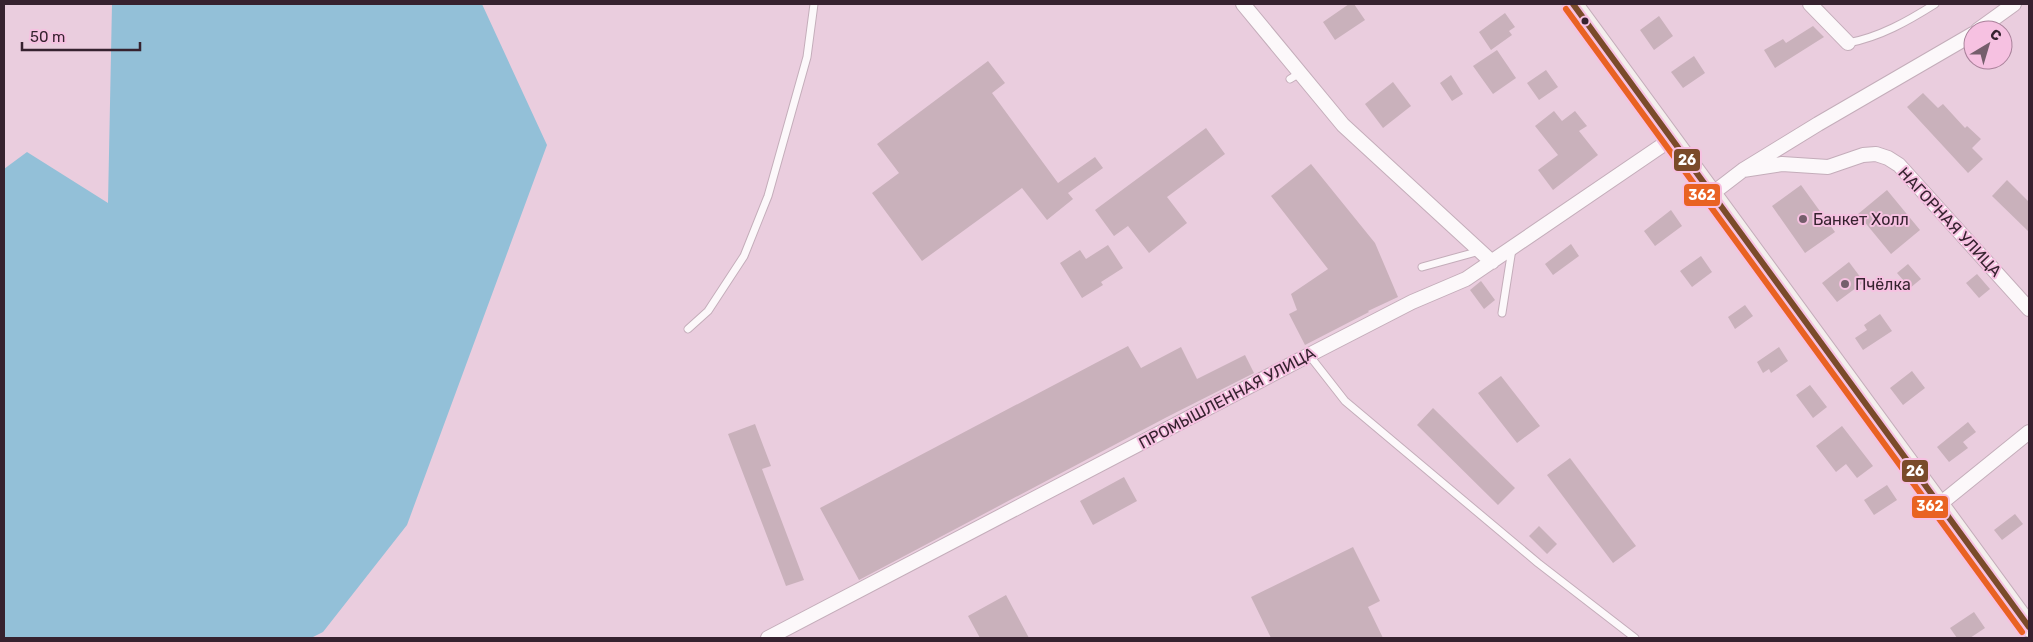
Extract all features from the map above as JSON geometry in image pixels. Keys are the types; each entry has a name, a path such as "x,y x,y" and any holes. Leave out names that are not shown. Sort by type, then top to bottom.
{"main road":[{"path":"1574,4 2029,627"}],"street":[{"path":"1243,4 1295,76 1344,125 1492,262"},
{"path":"1810,4 1848,43"},
{"path":"1992,20 2014,4"},
{"path":"1713,192 1743,170 1864,96 1963,40"},
{"name":"ПРОМЫШЛЕННАЯ УЛИЦА","path":"768,638 1412,302 1466,279 1673,138"},
{"name":"НАГОРНАЯ УЛИЦА","path":"1743,170 1782,164 1828,167 1863,155 1876,154 1888,158 1899,166 2029,309"},
{"path":"1940,504 2029,432"}],"lane":[{"path":"688,329 708,311 744,256 768,196 807,57 814,4"},
{"path":"1848,43 1860,41 1904,24 1936,4"},
{"path":"1502,313 1512,249"},
{"path":"1422,267 1480,251"},
{"path":"1309,355 1346,400 1538,563 1635,638"}],"water":[{"path":"112,4 482,4 547,145 407,525 323,632 311,638 4,638 4,169 27,152 108,203"}],"building":[{"path":"1349,4 1354,4 1365,20 1335,40 1323,22"},
{"path":"1505,13 1515,27 1509,31 1512,35 1491,50 1479,32"},
{"path":"1659,16 1673,36 1654,50 1640,30"},
{"path":"1813,26 1824,37 1775,68 1764,50 1783,39 1786,43"},
{"path":"1497,50 1516,78 1493,94 1473,66"},
{"path":"1694,56 1705,73 1683,88 1671,72"},
{"path":"988,61 1005,83 992,93 1058,183 1095,157 1103,168 1068,193 1073,199 1047,220 1022,188 922,261 872,193 899,173 877,144"},
{"path":"1546,70 1558,87 1539,100 1527,83"},
{"path":"1451,75 1463,94 1452,101 1440,83"},
{"path":"1393,82 1411,106 1383,128 1365,104"},
{"path":"1923,93 1938,108 1943,104 1965,128 1967,126 1981,139 1972,148 1983,159 1968,173 1907,107"},
{"path":"1554,111 1562,121 1575,111 1587,126 1579,131 1598,155 1553,190 1538,170 1558,155 1535,126"},
{"path":"1206,128 1225,154 1167,197 1187,223 1149,253 1128,226 1114,236 1095,210"},
{"path":"1311,164 1375,243 1398,297 1305,345 1289,314 1297,310 1291,294 1328,269 1271,196"},
{"path":"2007,180 2029,202 2029,232 1992,196"},
{"name":"Банкет Холл","path":"1801,185 1835,232 1805,253 1772,206"},
{"path":"1887,190 1920,230 1891,254 1858,214"},
{"path":"1671,210 1682,226 1655,246 1644,231"},
{"path":"1571,244 1579,256 1553,275 1545,264"},
{"path":"1108,245 1123,268 1101,282 1103,285 1082,298 1060,263 1080,250 1086,259"},
{"path":"1701,256 1712,272 1692,287 1680,271"},
{"path":"1849,262 1864,282 1837,302 1822,283"},
{"path":"1908,264 1921,279 1910,288 1897,273"},
{"path":"1977,274 1990,289 1979,298 1966,283"},
{"path":"1481,281 1495,300 1484,309 1470,290"},
{"path":"1745,305 1753,316 1735,329 1728,317"},
{"path":"1880,314 1892,331 1863,350 1855,338 1867,330 1864,325"},
{"path":"1128,346 1141,368 1181,347 1197,379 1245,355 1254,373 859,580 820,508"},
{"path":"1779,347 1788,361 1771,373 1769,369 1763,373 1757,362"},
{"path":"1912,371 1925,388 1903,405 1890,388"},
{"path":"1501,376 1540,426 1517,443 1478,393"},
{"path":"1810,385 1827,407 1813,418 1796,395"},
{"path":"1433,408 1515,488 1498,505 1417,425"},
{"path":"1968,422 1976,432 1963,442 1968,448 1949,462 1937,447"},
{"path":"755,424 771,466 762,469 804,580 786,586 728,434"},
{"path":"1842,426 1873,466 1857,478 1846,464 1836,472 1816,446"},
{"path":"1570,458 1636,546 1613,563 1547,475"},
{"path":"1124,477 1137,501 1093,525 1080,501"},
{"path":"1887,485 1897,500 1874,515 1864,500"},
{"path":"2015,514 2023,524 2002,540 1994,530"},
{"path":"1539,526 1557,544 1547,554 1529,536"},
{"path":"1353,547 1380,601 1368,607 1383,638 1271,638 1251,597"},
{"path":"1006,595 1029,638 980,638 968,616"},
{"path":"1974,612 1985,628 1970,638 1957,638 1950,628"}],"transit line":[{"name":"26","path":"1573,4 2029,627"},
{"name":"362","path":"1566,9 2022,632"}],"place":[{"name":"Банкет Холл","path":"1803,219"},
{"name":"Пчёлка","path":"1845,284"}]}
